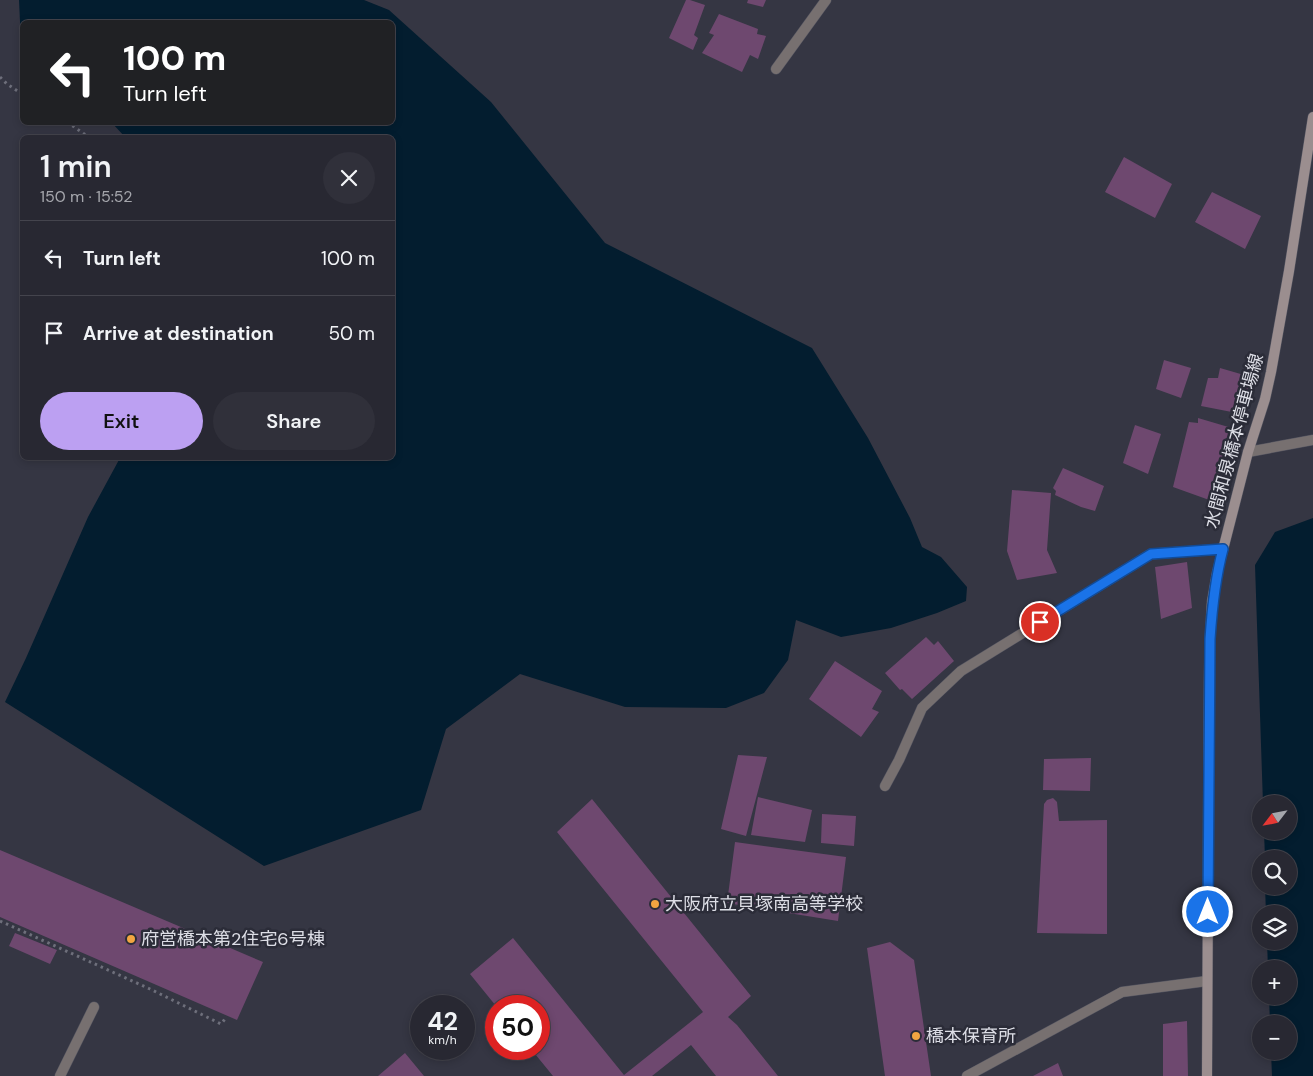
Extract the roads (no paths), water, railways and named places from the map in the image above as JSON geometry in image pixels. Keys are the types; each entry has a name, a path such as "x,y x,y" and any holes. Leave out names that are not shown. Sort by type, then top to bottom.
{"main road":[{"name":"水間和泉橋本停車場線","path":"1206,1076 1210,639 1212,602 1223,549 1271,372 1313,117"}],"street":[{"path":"776,69 826,0"},
{"path":"1248,452 1313,440"},
{"path":"885,786 899,760 922,708 961,671 1151,554 1223,549"},
{"path":"967,1076 1122,992 1207,981"},
{"path":"60,1076 94,1007"}],"water":[{"path":"19,0 364,0 389,10 491,102 605,243 812,348 868,438 910,518 922,547 941,557 967,587 966,601 891,628 841,637 796,620 788,660 764,693 726,708 625,707 520,674 446,729 421,810 264,866 5,702 88,517 119,460 395,460 395,135 123,135 114,125 395,125 395,20 20,21"},
{"path":"1313,518 1313,1076 1272,1076 1271,1060 1297,1060 1297,1015 1270,1015 1269,1005 1297,1005 1297,960 1268,960 1267,950 1297,950 1297,905 1266,905 1265,895 1297,895 1297,850 1265,850 1264,840 1298,840 1298,795 1263,795 1255,565 1275,532"}],"place":[{"name":"大阪府立貝塚南高等学校","path":"655,904"},
{"name":"府営橋本第2住宅6号棟","path":"131,939"},
{"name":"橋本保育所","path":"916,1036"}]}
